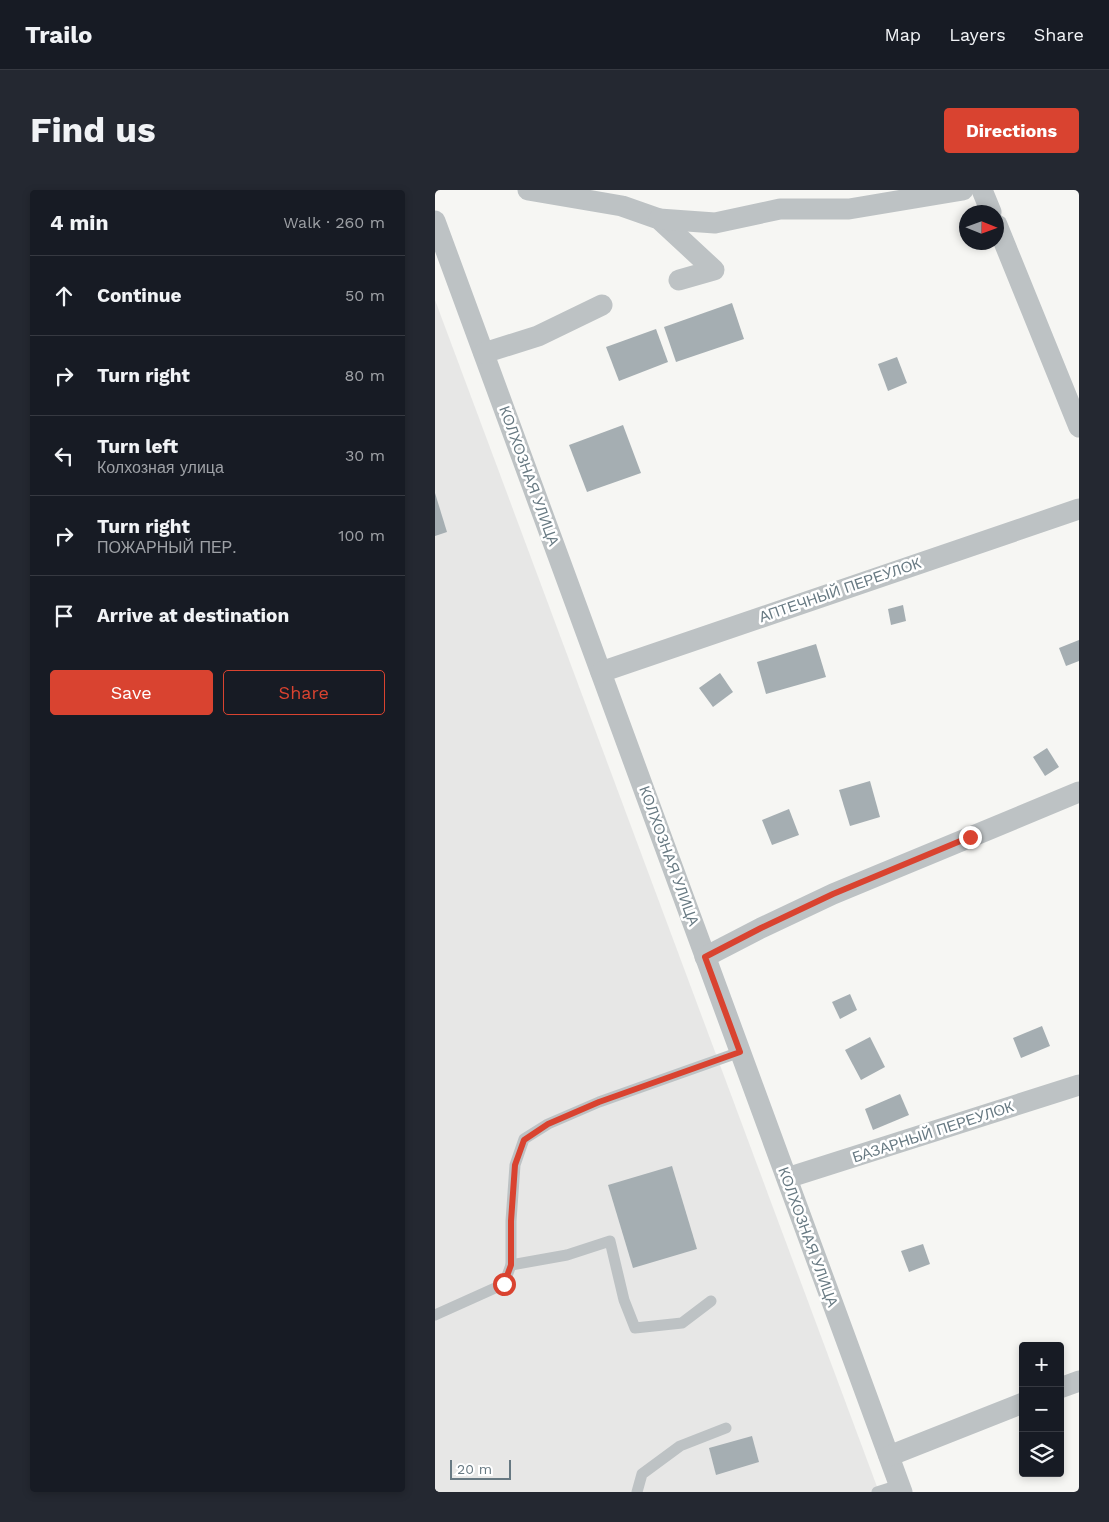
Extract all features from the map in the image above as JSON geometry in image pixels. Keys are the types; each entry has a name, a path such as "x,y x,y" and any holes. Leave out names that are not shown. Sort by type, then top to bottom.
{"street":[{"path":"528,190 622,206 659,219 715,223 780,208 849,209 963,190"},
{"path":"982,190 988,205"},
{"path":"659,219 714,270 679,280"},
{"name":"КОЛХОЗНАЯ УЛИЦА","path":"435,221 900,1488"},
{"path":"1004,242 1079,426"},
{"path":"484,353 538,336 602,305"},
{"name":"АПТЕЧНЫЙ ПЕРЕУЛОК","path":"601,672 1079,509"},
{"path":"705,957 833,894 1079,792"},
{"name":"БАЗАРНЫЙ ПЕРЕУЛОК","path":"787,1178 1079,1085"},
{"path":"1062,1387 1079,1380"},
{"path":"889,1456 1019,1405"}],"lane":[{"path":"435,1315 504,1284 511,1265 511,1221 515,1165 524,1140 548,1124 599,1102 740,1052"},
{"path":"511,1265 567,1255 610,1241 624,1300 635,1328 682,1323 711,1301"},
{"path":"637,1492 642,1474 680,1446 726,1428"},
{"path":"877,1492 900,1488"}],"shaded area":[{"path":"435,300 879,1492 435,1492"}],"building":[{"path":"732,303 744,339 676,362 664,327"},
{"path":"656,329 668,362 619,381 606,347"},
{"path":"897,357 907,383 888,391 878,364"},
{"path":"623,425 641,473 587,492 569,445"},
{"path":"435,493 447,532 435,536"},
{"path":"903,605 906,621 891,625 888,609"},
{"path":"1079,640 1079,661 1066,666 1059,648"},
{"path":"816,644 826,677 766,694 757,662"},
{"path":"720,673 733,692 713,707 699,688"},
{"path":"1047,748 1059,767 1045,776 1033,757"},
{"path":"870,781 880,817 850,826 839,790"},
{"path":"789,809 799,835 772,845 762,820"},
{"path":"850,994 857,1010 840,1019 832,1002"},
{"path":"1042,1026 1050,1046 1021,1058 1013,1038"},
{"path":"870,1037 885,1067 861,1080 845,1050"},
{"path":"900,1094 909,1115 873,1130 865,1109"},
{"path":"672,1166 697,1249 633,1268 608,1185"},
{"path":"923,1244 930,1264 909,1272 901,1251"},
{"path":"752,1436 759,1462 716,1475 709,1448"}],"route":[{"path":"504,1284 511,1265 511,1221 515,1165 524,1140 548,1124 599,1102 740,1052 705,957 833,894 970,837"}]}
